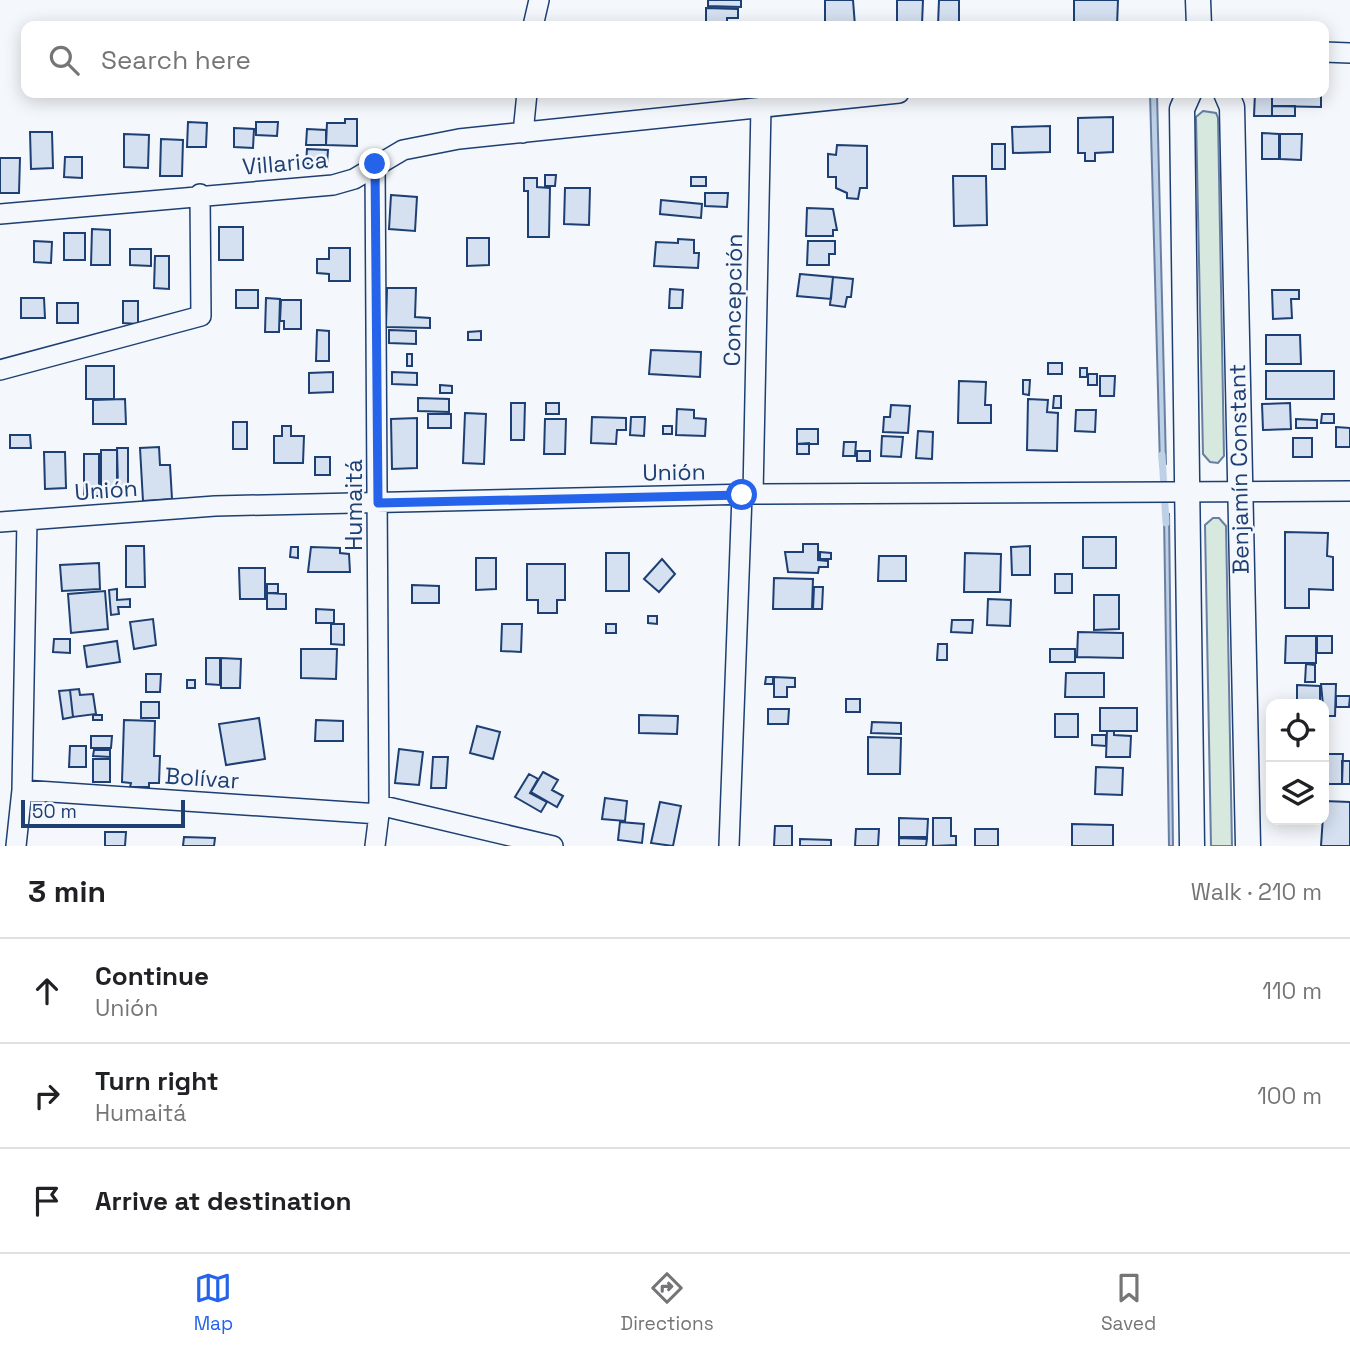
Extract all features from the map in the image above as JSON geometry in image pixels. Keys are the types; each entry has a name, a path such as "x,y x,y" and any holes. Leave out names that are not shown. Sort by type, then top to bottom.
{"street":[{"path":"534,21 539,0"},
{"path":"1198,0 1199,21"},
{"path":"1329,52 1350,53"},
{"path":"523,133 526,98"},
{"name":"Villarica","path":"0,214 200,194 333,185 354,179 402,150 459,139 850,98"},
{"path":"1187,98 1182,109 1172,492 1192,846"},
{"name":"Benjamín Constant","path":"1228,98 1232,107 1248,846"},
{"name":"Concepción","path":"729,846 747,495 761,107"},
{"name":"Humaitá","path":"375,164 379,810 375,846"},
{"path":"0,370 201,316 200,194"},
{"name":"Unión","path":"0,522 215,506 747,495 1350,491"},
{"path":"16,846 22,790 27,520"},
{"name":"Bolívar","path":"22,790 379,810 553,846"}],"shaded area":[{"path":"1203,111 1216,113 1218,118 1224,456 1218,463 1210,462 1203,454 1196,117"},
{"path":"1213,518 1219,518 1226,526 1232,846 1211,846 1205,525"}],"water":[{"path":"1150,98 1157,98 1166,464 1160,465"},
{"path":"1164,514 1169,514 1173,846 1169,846"}],"building":[{"path":"708,0 741,0 741,7 708,6"},
{"path":"825,0 853,0 855,21 825,21"},
{"path":"897,0 923,0 922,21 897,21"},
{"path":"939,0 959,0 959,21 938,21"},
{"path":"1074,0 1118,0 1117,21 1074,21"},
{"path":"706,8 738,9 738,18 706,21"},
{"path":"1255,98 1272,98 1272,116 1254,116"},
{"path":"1272,98 1321,98 1321,107 1272,106"},
{"path":"1272,106 1295,106 1295,116 1272,116"},
{"path":"1113,117 1113,152 1095,153 1095,161 1085,161 1085,153 1078,153 1078,118"},
{"path":"345,119 357,119 357,146 326,145 327,123 345,123"},
{"path":"188,122 207,123 206,147 187,147"},
{"path":"256,122 278,122 277,136 256,135"},
{"path":"1050,126 1050,152 1013,153 1012,127"},
{"path":"234,128 254,129 253,148 234,147"},
{"path":"307,129 326,130 326,145 306,145"},
{"path":"30,132 52,132 53,168 31,169"},
{"path":"1262,133 1279,134 1279,159 1262,159"},
{"path":"124,134 149,135 148,168 124,167"},
{"path":"1280,134 1302,134 1301,160 1280,159"},
{"path":"161,139 183,140 182,176 160,176"},
{"path":"992,144 1005,144 1005,169 992,169"},
{"path":"837,145 867,146 867,188 860,188 858,199 847,198 847,193 836,188 836,177 828,177 828,154 836,155"},
{"path":"307,149 328,150 327,164 306,164"},
{"path":"65,157 82,157 82,178 64,177"},
{"path":"0,158 20,158 19,193 0,193"},
{"path":"545,175 556,175 555,186 545,186"},
{"path":"953,176 986,176 987,225 954,226"},
{"path":"691,177 706,177 706,186 691,186"},
{"path":"524,178 537,178 537,187 550,188 549,237 528,237 528,191 524,191"},
{"path":"565,188 590,188 589,225 564,224"},
{"path":"705,193 728,193 727,207 705,206"},
{"path":"391,195 417,197 415,231 389,229"},
{"path":"661,200 702,204 701,218 660,214"},
{"path":"807,208 833,209 837,230 833,230 833,236 806,236"},
{"path":"219,227 243,227 243,260 219,260"},
{"path":"92,229 110,230 110,265 91,265"},
{"path":"64,233 85,233 85,260 64,260"},
{"path":"467,238 489,238 489,265 467,266"},
{"path":"678,239 694,240 694,253 699,253 698,268 654,266 656,242 678,243"},
{"path":"34,241 52,242 51,263 34,262"},
{"path":"808,241 835,241 835,254 829,254 829,265 807,265"},
{"path":"329,248 350,248 350,281 329,281 329,274 317,273 317,259 329,259"},
{"path":"130,249 151,249 151,266 130,265"},
{"path":"155,256 169,256 169,289 154,288"},
{"path":"800,274 833,277 831,299 797,296"},
{"path":"833,277 853,279 851,297 847,297 845,307 830,305"},
{"path":"387,288 416,288 415,317 430,318 430,328 386,327"},
{"path":"670,289 683,290 682,308 669,308"},
{"path":"236,290 258,290 258,308 236,308"},
{"path":"1272,290 1299,290 1299,299 1291,299 1292,318 1273,319"},
{"path":"21,298 44,298 45,318 21,318"},
{"path":"266,298 280,299 279,332 265,332"},
{"path":"281,300 301,300 301,329 284,329 284,321 280,321"},
{"path":"123,301 138,301 138,324 123,323"},
{"path":"57,303 78,303 78,323 57,323"},
{"path":"317,330 329,331 329,361 316,361"},
{"path":"389,330 416,331 416,344 389,343"},
{"path":"481,331 481,340 468,340 468,332"},
{"path":"1266,335 1300,335 1301,364 1266,364"},
{"path":"651,350 701,352 700,377 649,374"},
{"path":"407,354 412,354 412,366 407,366"},
{"path":"1048,363 1062,363 1062,374 1048,374"},
{"path":"86,366 114,366 114,399 86,399"},
{"path":"1080,368 1087,368 1087,377 1080,377"},
{"path":"1266,371 1334,371 1334,399 1266,399"},
{"path":"333,372 333,392 309,393 309,373"},
{"path":"392,372 417,373 417,385 392,384"},
{"path":"1088,374 1097,374 1097,385 1088,385"},
{"path":"1100,376 1115,376 1114,396 1100,396"},
{"path":"1023,380 1030,380 1029,395 1023,394"},
{"path":"959,381 986,382 985,405 991,405 991,423 958,423"},
{"path":"440,385 452,386 452,393 440,393"},
{"path":"1054,396 1061,396 1061,408 1053,408"},
{"path":"418,398 449,399 449,412 418,411"},
{"path":"125,399 126,424 93,424 93,400"},
{"path":"1028,399 1048,400 1047,412 1058,413 1057,451 1027,450"},
{"path":"511,403 525,403 524,440 511,440"},
{"path":"546,403 559,403 559,414 546,414"},
{"path":"1290,403 1291,429 1263,430 1262,404"},
{"path":"891,405 910,406 908,433 883,432 884,417 890,417"},
{"path":"677,409 694,410 694,418 706,419 705,436 676,435"},
{"path":"1076,410 1096,410 1095,432 1075,431"},
{"path":"465,413 486,414 484,464 463,463"},
{"path":"428,414 451,414 451,428 428,428"},
{"path":"1322,414 1334,414 1334,423 1321,423"},
{"path":"592,417 626,418 626,430 617,430 616,444 591,443"},
{"path":"631,417 645,417 644,436 630,435"},
{"path":"417,418 417,468 392,469 391,419"},
{"path":"545,419 566,419 565,454 544,454"},
{"path":"1296,419 1317,420 1317,428 1296,428"},
{"path":"233,422 247,422 247,449 233,449"},
{"path":"282,426 291,426 291,436 304,436 303,463 274,463 274,436 282,436"},
{"path":"663,426 672,426 672,434 663,434"},
{"path":"1336,427 1350,428 1350,447 1336,447"},
{"path":"797,429 818,429 818,444 797,444"},
{"path":"918,431 933,432 932,459 916,458"},
{"path":"10,435 30,435 31,448 10,448"},
{"path":"882,436 903,437 901,457 881,456"},
{"path":"1293,438 1312,438 1312,457 1293,457"},
{"path":"844,442 856,442 855,456 843,456"},
{"path":"809,443 809,454 797,454 797,444"},
{"path":"159,447 160,465 170,465 172,499 143,501 140,448"},
{"path":"117,448 128,448 128,489 118,488"},
{"path":"101,450 117,450 117,488 101,489"},
{"path":"857,451 870,451 870,461 857,461"},
{"path":"44,452 65,452 66,488 45,489"},
{"path":"84,454 99,454 99,496 84,496"},
{"path":"315,457 330,457 330,475 315,475"},
{"path":"1285,532 1328,533 1327,556 1333,557 1333,590 1309,589 1309,608 1285,608"},
{"path":"1083,537 1116,537 1116,568 1083,568"},
{"path":"803,544 818,544 818,560 828,561 828,567 819,567 818,573 788,572 785,552 803,552"},
{"path":"126,546 144,546 145,587 126,587"},
{"path":"1030,546 1030,575 1012,575 1011,547"},
{"path":"291,547 298,547 298,558 290,557"},
{"path":"311,547 340,548 340,553 349,554 350,572 308,572"},
{"path":"820,552 831,553 831,559 820,559"},
{"path":"606,553 629,553 629,591 606,591"},
{"path":"965,553 1001,554 1000,592 964,592"},
{"path":"879,556 906,556 906,581 878,581"},
{"path":"476,558 496,558 496,589 476,590"},
{"path":"662,559 675,574 659,592 644,579"},
{"path":"99,563 100,589 62,591 60,565"},
{"path":"527,564 565,564 565,600 557,600 557,613 538,613 538,600 527,600"},
{"path":"239,568 265,568 265,599 240,599"},
{"path":"1055,574 1072,574 1072,593 1055,593"},
{"path":"774,578 813,579 812,609 773,609"},
{"path":"267,584 278,584 278,593 267,593"},
{"path":"412,585 439,586 439,603 412,603"},
{"path":"814,587 823,587 822,609 813,609"},
{"path":"117,589 117,600 130,599 130,607 118,607 119,614 111,615 109,590"},
{"path":"105,591 108,629 71,633 68,594"},
{"path":"267,593 286,594 286,609 267,609"},
{"path":"1094,595 1119,595 1119,629 1094,630"},
{"path":"988,599 1011,600 1010,626 987,625"},
{"path":"316,609 334,610 334,623 316,623"},
{"path":"648,616 657,616 657,624 648,623"},
{"path":"153,619 156,645 134,649 130,622"},
{"path":"952,620 973,620 972,633 951,632"},
{"path":"331,624 344,624 344,645 331,644"},
{"path":"502,624 522,624 521,652 501,651"},
{"path":"606,624 616,624 616,633 606,633"},
{"path":"1078,632 1123,633 1123,658 1077,657"},
{"path":"1286,636 1316,636 1316,663 1285,663"},
{"path":"1317,636 1332,636 1332,653 1317,653"},
{"path":"54,639 70,639 70,653 53,652"},
{"path":"117,641 120,662 87,667 84,646"},
{"path":"938,644 947,644 947,660 937,660"},
{"path":"301,649 337,649 336,679 301,678"},
{"path":"1050,649 1075,649 1075,662 1050,662"},
{"path":"206,658 220,658 220,685 206,684"},
{"path":"221,658 241,659 240,688 221,688"},
{"path":"1306,664 1315,665 1315,682 1305,682"},
{"path":"1066,673 1104,673 1104,697 1065,697"},
{"path":"146,674 161,674 160,692 146,692"},
{"path":"766,677 773,677 773,684 765,684"},
{"path":"774,677 795,678 795,687 787,687 787,697 774,697"},
{"path":"187,680 195,680 195,688 187,688"},
{"path":"1321,684 1336,684 1335,716 1329,716 1329,699 1322,699"},
{"path":"1297,685 1320,686 1320,699 1297,699"},
{"path":"79,689 80,695 93,694 96,714 73,717 70,690"},
{"path":"70,690 73,717 63,719 59,691"},
{"path":"1336,696 1350,696 1349,707 1336,707"},
{"path":"846,699 860,699 860,712 846,712"},
{"path":"141,702 159,702 159,718 141,718"},
{"path":"1100,708 1137,708 1137,731 1100,731"},
{"path":"768,709 789,709 788,724 768,724"},
{"path":"1055,714 1078,714 1078,737 1055,737"},
{"path":"93,715 102,715 102,720 93,720"},
{"path":"639,715 678,716 677,734 639,733"},
{"path":"259,718 265,759 226,765 219,724"},
{"path":"124,720 155,721 154,756 160,756 159,783 149,783 149,787 130,787 131,783 122,782"},
{"path":"316,720 343,721 343,741 315,741"},
{"path":"872,722 901,723 901,734 871,733"},
{"path":"477,726 500,732 493,759 470,753"},
{"path":"1107,731 1114,731 1114,735 1131,736 1130,757 1106,757"},
{"path":"1092,735 1106,735 1106,746 1092,745"},
{"path":"91,736 112,736 111,748 91,748"},
{"path":"868,737 901,738 900,774 868,774"},
{"path":"70,746 86,746 86,767 69,767"},
{"path":"399,749 423,752 419,785 395,783"},
{"path":"94,750 110,750 110,757 93,756"},
{"path":"1329,754 1343,754 1342,784 1329,784"},
{"path":"433,757 448,757 446,788 431,788"},
{"path":"93,759 110,759 110,782 93,782"},
{"path":"1342,761 1350,761 1350,784 1342,784"},
{"path":"1096,767 1123,768 1122,795 1095,794"},
{"path":"543,772 558,780 552,790 563,796 557,807 531,792"},
{"path":"529,774 538,779 530,793 547,802 541,812 515,797"},
{"path":"605,798 627,801 625,821 602,819"},
{"path":"1329,801 1350,802 1350,846 1321,846 1322,825 1329,825"},
{"path":"660,802 681,806 673,846 651,843"},
{"path":"899,818 928,819 927,837 899,837"},
{"path":"933,818 951,818 951,836 956,836 956,845 933,846"},
{"path":"620,822 644,824 642,843 618,840"},
{"path":"1072,824 1113,825 1113,846 1072,846"},
{"path":"775,826 792,826 792,846 774,846"},
{"path":"856,829 879,829 878,846 855,846"},
{"path":"975,829 998,829 998,846 975,846"},
{"path":"105,832 126,832 125,846 105,846"},
{"path":"184,837 215,838 214,846 183,846"},
{"path":"899,838 927,839 926,846 899,846"},
{"path":"800,839 831,840 831,846 800,846"}],"waterway":[{"path":"1162,455 1166,523"}],"route":[{"path":"375,164 378,503 742,495"}]}
